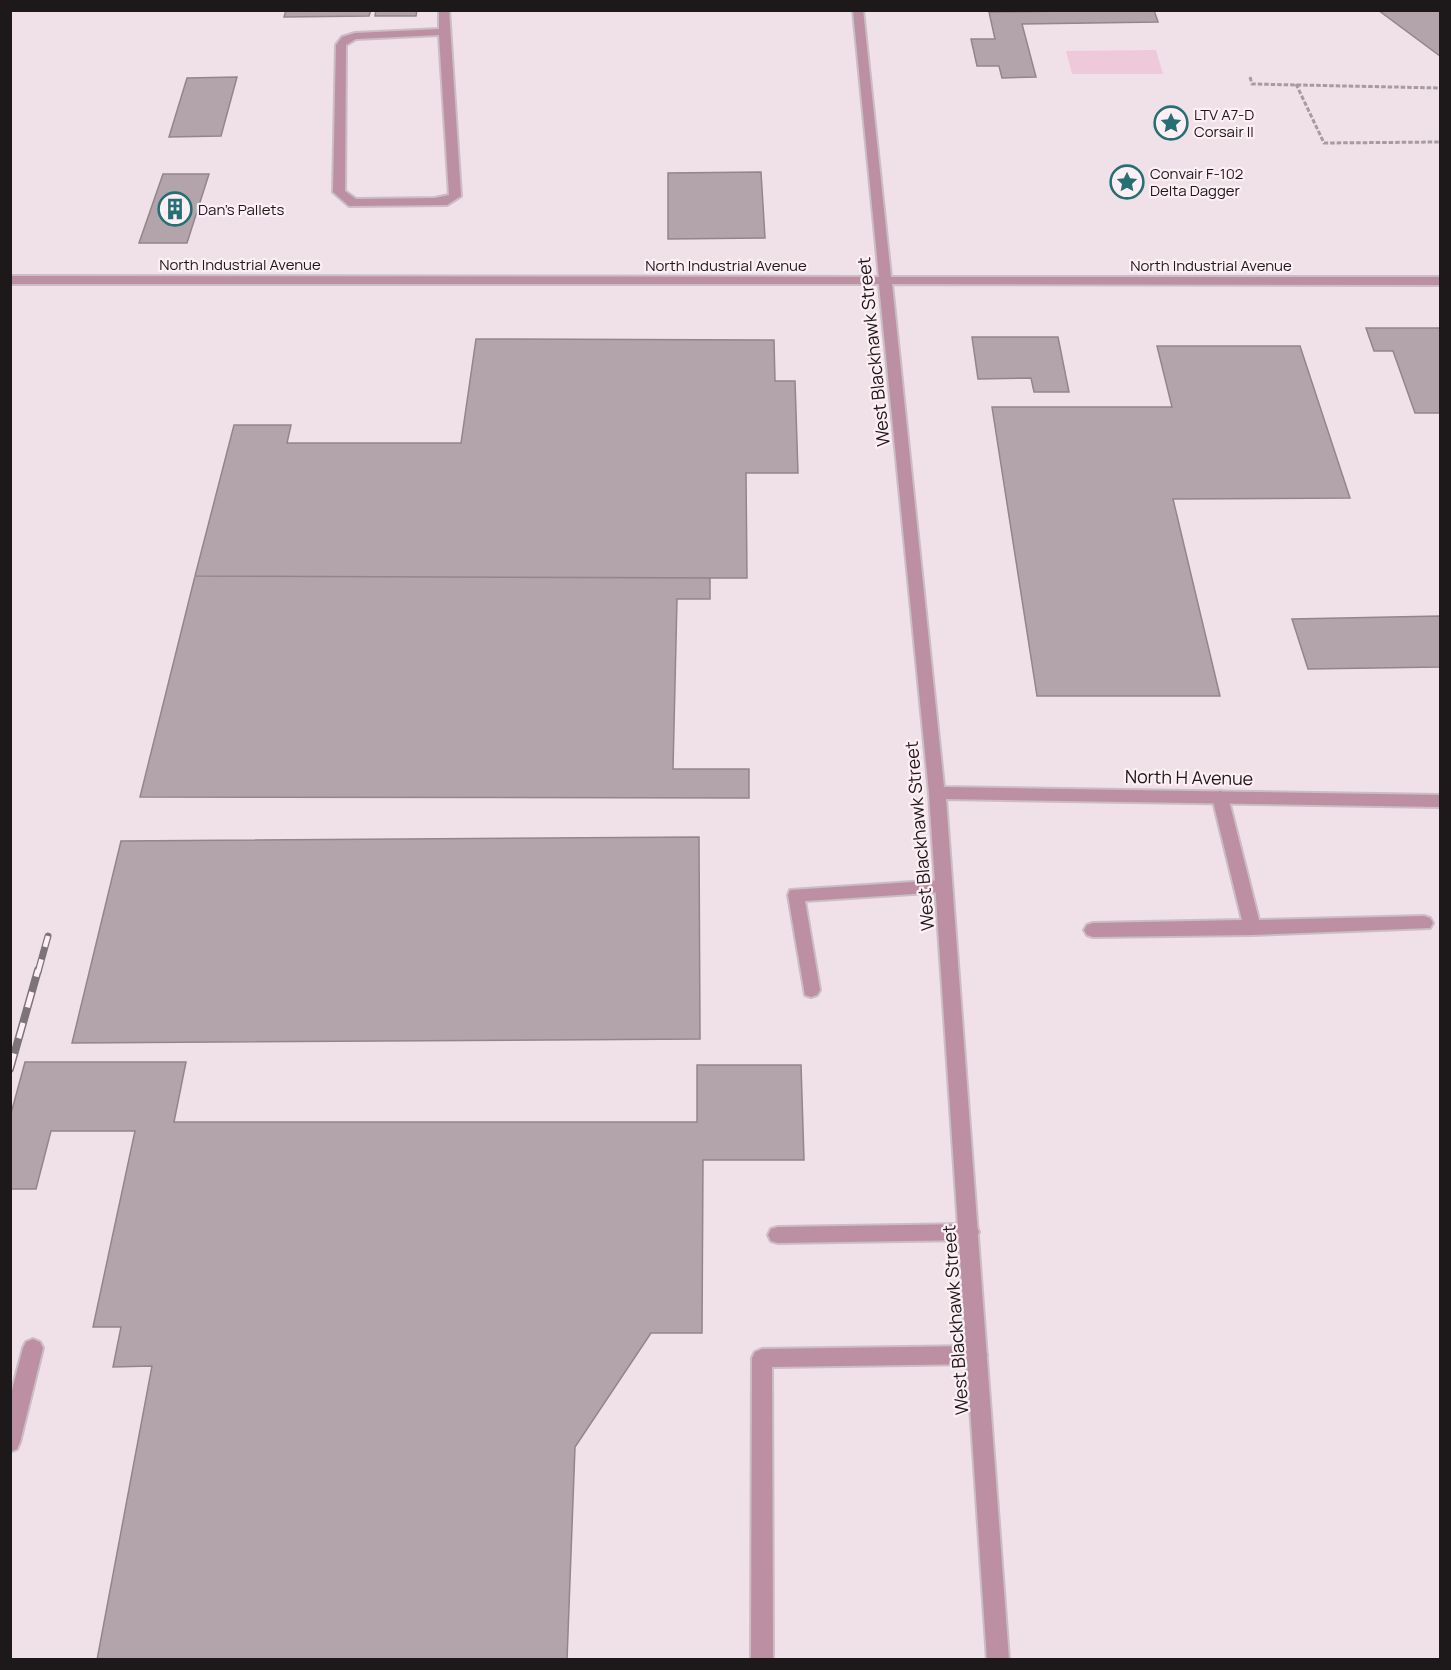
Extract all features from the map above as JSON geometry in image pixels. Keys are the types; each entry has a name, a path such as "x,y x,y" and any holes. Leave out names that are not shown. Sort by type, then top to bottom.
{"street":[{"path":"444,10 455,196 447,201 435,202 353,203 339,192 341,45 346,39 354,36 444,32"},
{"name":"West Blackhawk Street","path":"858,10 937,793 998,1659"},
{"name":"North Industrial Avenue","path":"10,280 1440,281"},
{"name":"North H Avenue","path":"937,793 1440,801"},
{"path":"1220,797 1252,928"},
{"path":"810,990 796,895 944,886"},
{"path":"1093,930 1424,923"},
{"path":"778,1235 969,1232"},
{"path":"10,1442 33,1348"},
{"path":"762,1659 762,1358 977,1354"}],"path":[{"path":"1250,77 1252,84 1440,88"},
{"path":"1296,84 1324,143 1440,142"}],"shaded area":[{"path":"1156,50 1163,74 1072,74 1066,51"}],"building":[{"path":"286,10 371,10 369,16 284,17"},
{"path":"376,10 417,10 416,16 375,16"},
{"path":"1154,10 1158,22 1022,24 1036,77 1002,78 999,66 977,66 971,39 995,39 989,12"},
{"path":"1378,10 1440,10 1440,56"},
{"path":"237,77 221,136 169,137 187,78"},
{"path":"761,172 765,238 668,239 668,173"},
{"name":"Dan's Pallets","path":"163,174 209,174 187,243 139,243"},
{"path":"1366,328 1440,328 1440,413 1415,413 1393,351 1374,351"},
{"path":"972,337 1058,337 1069,392 1034,392 1031,378 978,379"},
{"path":"476,339 774,340 775,381 795,381 798,473 746,473 747,578 195,576 234,425 291,425 287,443 461,443"},
{"path":"1157,346 1300,346 1350,498 1173,499 1220,696 1037,696 992,407 1172,407"},
{"path":"195,576 710,578 710,599 677,599 673,769 749,769 749,798 140,797"},
{"path":"1440,616 1440,667 1308,669 1292,619"},
{"path":"699,837 700,1039 72,1043 121,841"},
{"path":"25,1062 186,1062 174,1122 697,1122 697,1065 801,1065 804,1160 703,1160 702,1333 651,1333 575,1447 567,1660 97,1660 152,1366 113,1367 121,1327 93,1327 135,1131 51,1131 36,1189 10,1189 10,1117"}],"railway":[{"path":"38,972 48,936"},
{"path":"10,1069 38,970"}],"place":[{"name":"LTV A7-D Corsair II","path":"1171,123"},
{"name":"Convair F-102 Delta Dagger","path":"1127,182"},
{"name":"Dan's Pallets","path":"175,209"}]}
